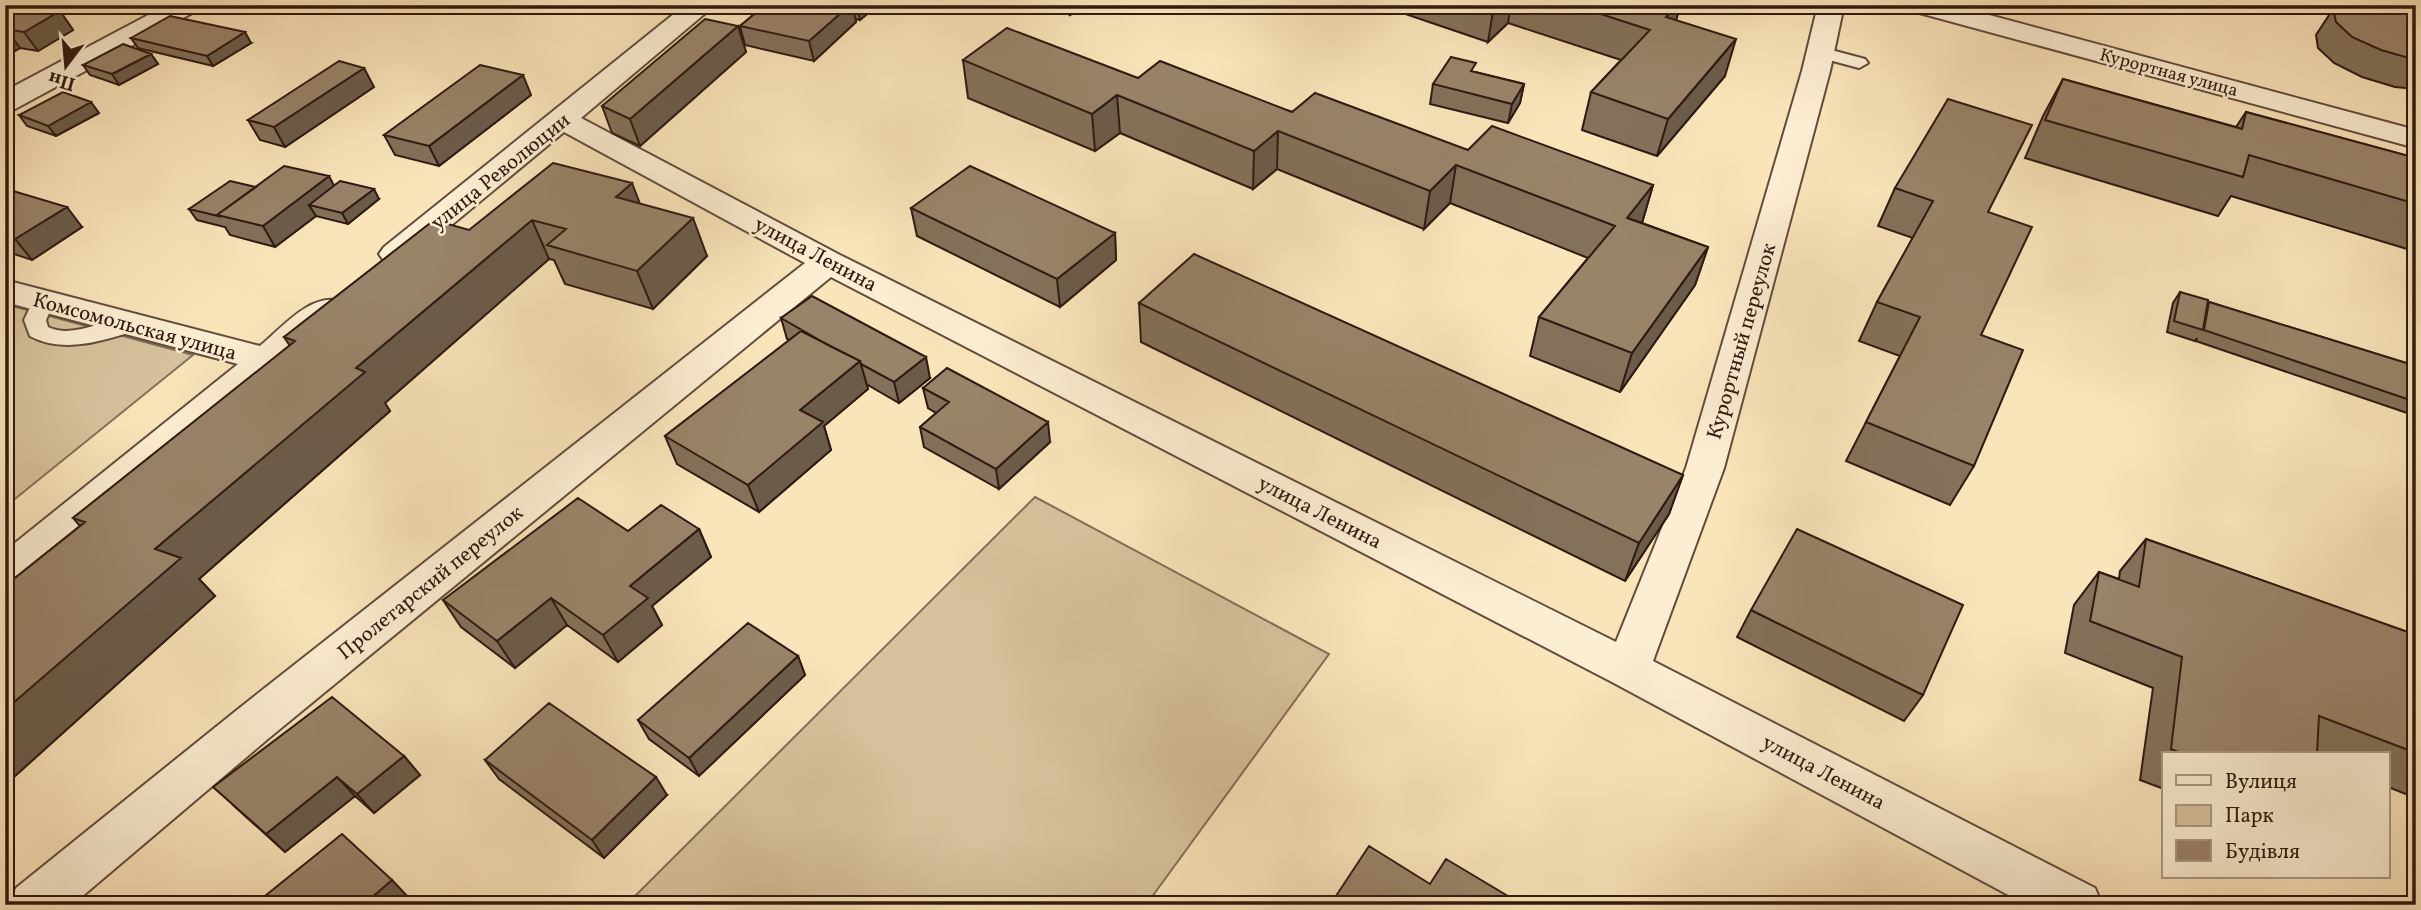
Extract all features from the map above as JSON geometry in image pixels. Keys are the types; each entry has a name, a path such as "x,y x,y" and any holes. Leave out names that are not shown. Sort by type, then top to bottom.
{"street":[{"path":"5,103 187,5"},
{"name":"улица Революции","path":"5,575 265,359 564,120 702,5"},
{"name":"Курортный переулок","path":"1628,669 1705,468 1831,5"},
{"name":"Курортная улица","path":"1921,5 2416,139"},
{"name":"улица Ленина","path":"564,120 828,262 1628,669 2077,905"},
{"name":"Пролетарский переулок","path":"33,905 828,262"},
{"name":"Комсомольская улица","path":"5,291 265,359"}],"lane":[{"path":"1820,52 1859,63"}],"green space":[{"path":"5,304 193,355 5,507"},
{"path":"1035,497 1329,654 1146,905 626,905"}],"building":[{"path":"17,5 60,11 24,32 5,29 5,12"},
{"path":"765,5 850,5 809,41 740,26"},
{"path":"1573,5 1677,5 1666,17 1736,39 1668,119 1591,92 1650,30"},
{"path":"2338,5 2416,5 2416,60 2381,50 2352,37 2336,22 2333,9"},
{"path":"170,16 245,32 207,56 131,38"},
{"path":"705,19 738,26 630,119 602,106"},
{"path":"1007,28 1138,78 1160,61 1292,112 1315,93 1468,150 1492,126 1653,185 1627,218 1708,247 1632,353 1539,317 1615,226 1456,165 1430,191 1278,131 1254,151 1117,95 1092,114 963,60"},
{"path":"123,44 151,54 112,74 83,65"},
{"path":"1451,57 1476,63 1471,71 1524,84 1512,104 1433,84"},
{"path":"339,61 364,68 274,127 248,120"},
{"path":"480,65 523,75 429,146 384,135"},
{"path":"2063,79 2242,129 2246,112 2416,158 2416,204 2249,155 2243,177 2045,120"},
{"path":"63,92 91,102 48,126 19,115"},
{"path":"1948,99 2032,125 1988,212 2032,227 1981,335 2023,350 1974,466 1866,422 1920,317 1877,302 1933,201 1895,188"},
{"path":"553,163 632,183 616,197 693,218 637,271 547,245 566,229 532,220 356,368 365,372 155,549 181,558 5,710 5,586 85,522 73,518 295,341 284,337 434,220 469,230"},
{"path":"284,166 329,176 263,226 217,215"},
{"path":"970,166 1115,233 1057,279 911,208"},
{"path":"230,181 256,187 218,216 189,209"},
{"path":"340,181 374,189 342,213 309,205"},
{"path":"13,191 67,207 15,239 5,236 5,196"},
{"path":"1194,254 1683,475 1639,543 1139,303"},
{"path":"2180,292 2208,300 2203,330 2174,321"},
{"path":"812,296 926,357 894,382 781,318"},
{"path":"2209,302 2416,366 2416,402 2204,330"},
{"path":"801,331 860,361 800,410 823,422 748,485 665,436"},
{"path":"947,368 1048,422 996,469 920,427 949,402 923,388"},
{"path":"578,498 628,531 661,505 699,529 630,586 648,598 603,635 551,598 497,641 443,600"},
{"path":"1797,529 1963,605 1923,695 1751,610"},
{"path":"2146,539 2416,635 2416,753 2319,716 2317,752 2178,752 2171,749 2182,657 2090,621 2099,572 2139,587"},
{"path":"748,623 798,656 689,758 638,720"},
{"path":"332,697 404,756 357,794 337,777 266,834 213,787"},
{"path":"549,703 656,777 592,840 485,760"},
{"path":"342,834 392,880 363,905 255,904"},
{"path":"1369,846 1430,884 1446,859 1523,905 1330,905"}]}
